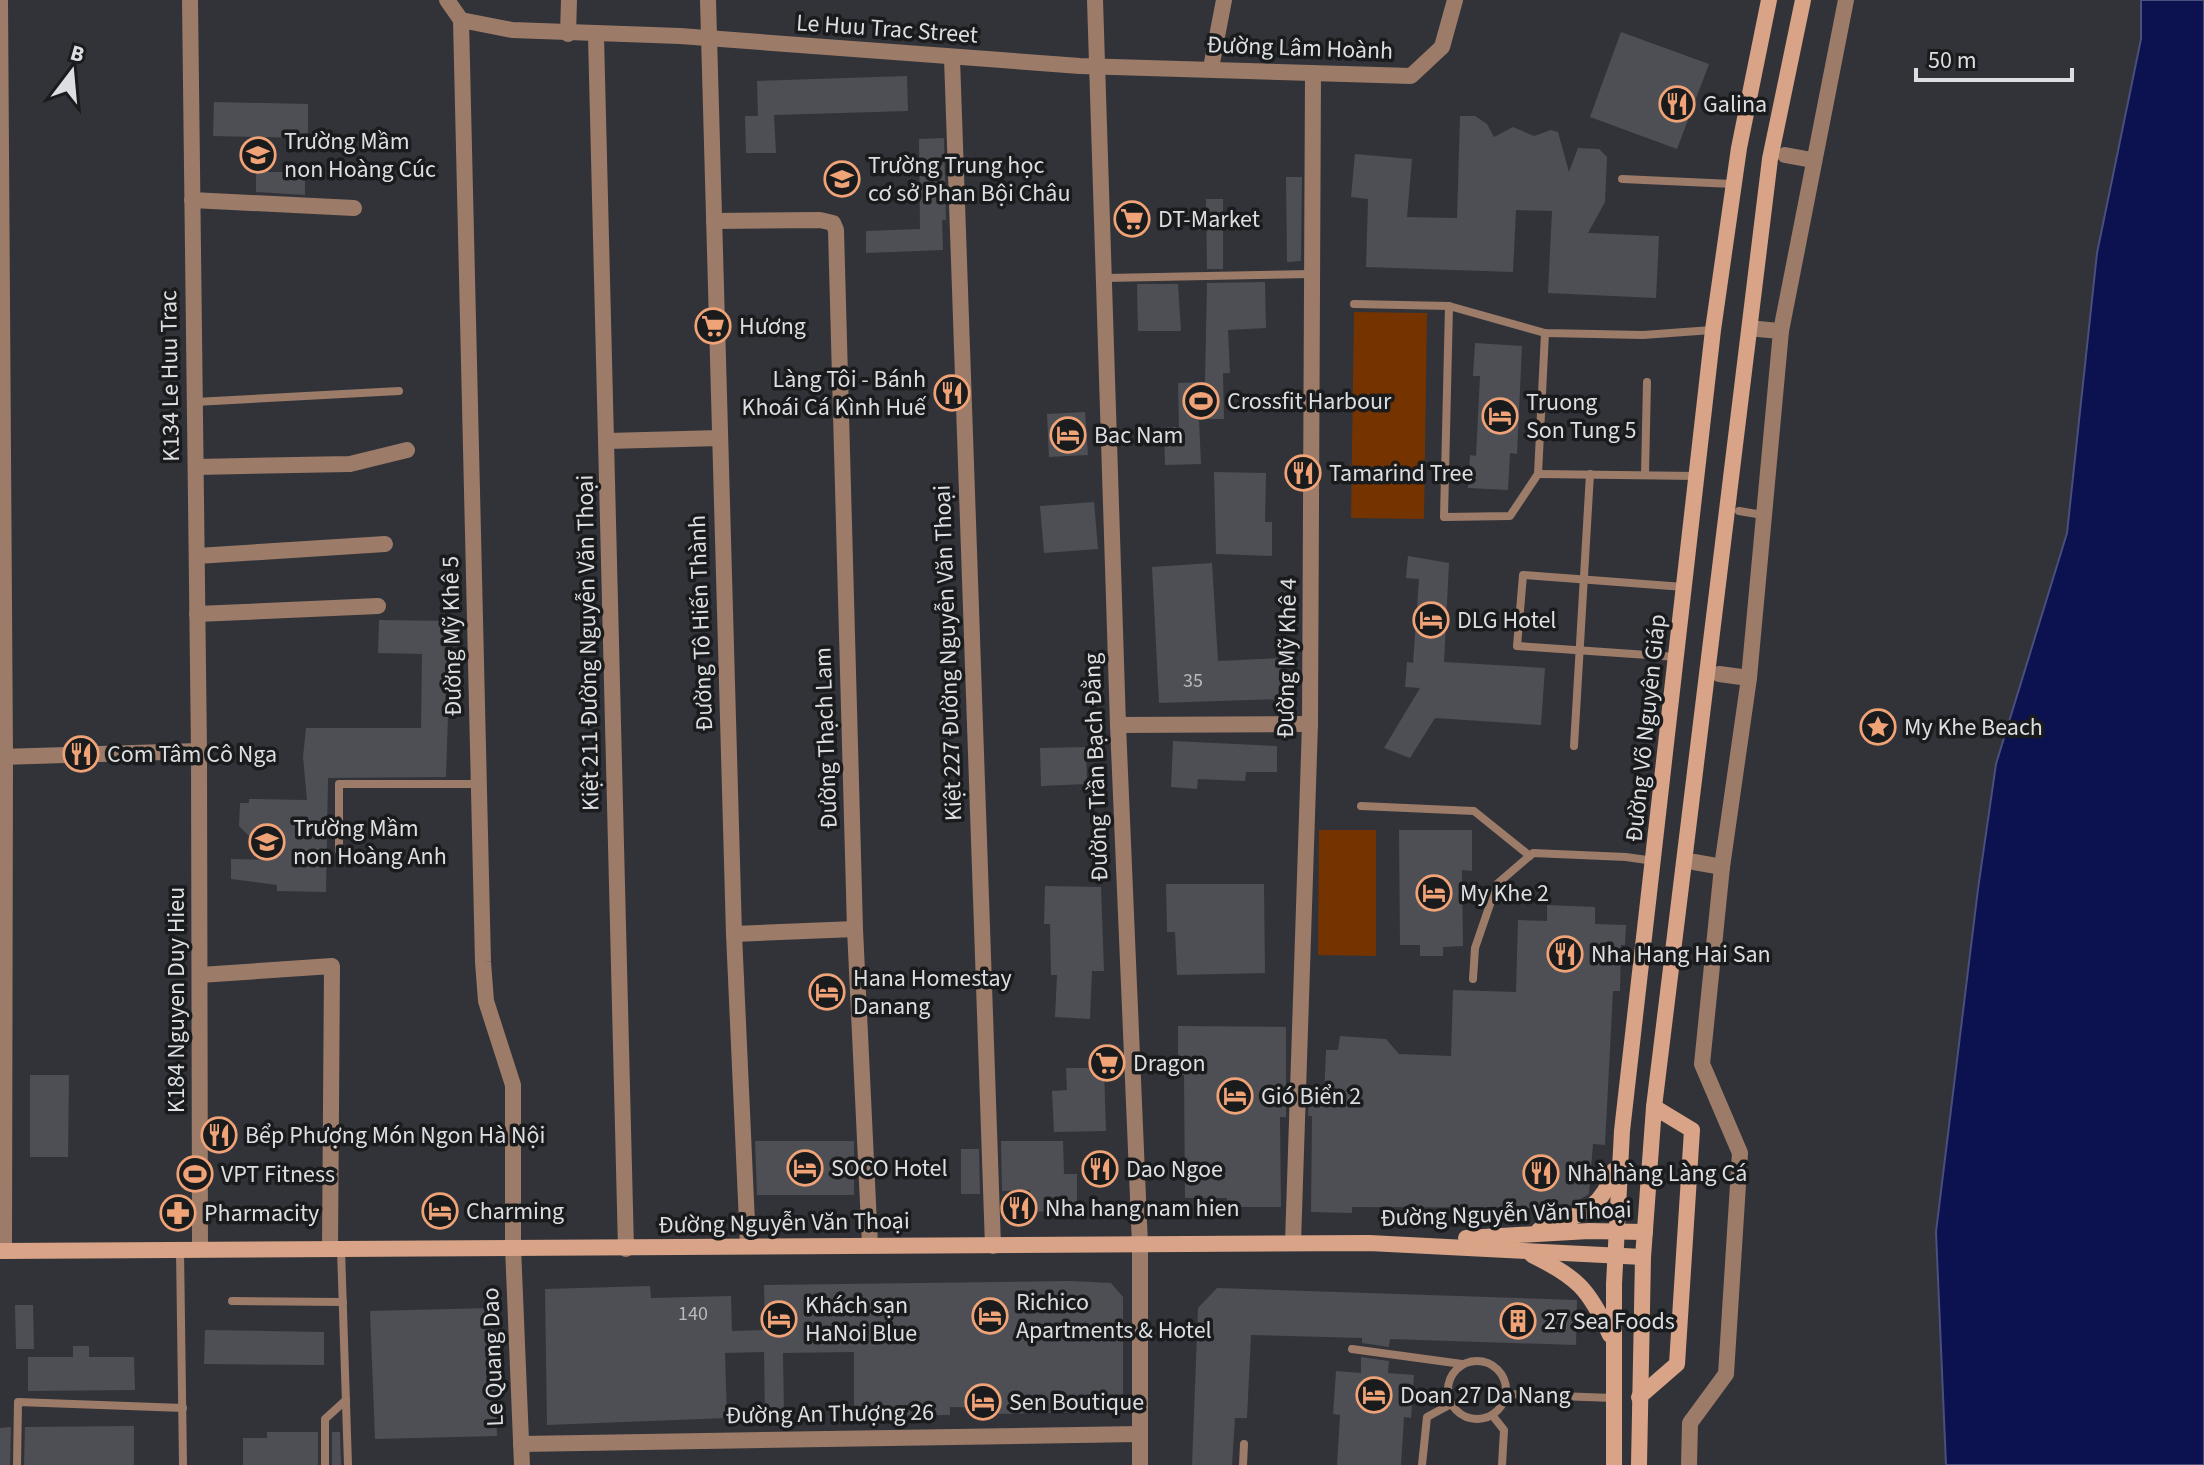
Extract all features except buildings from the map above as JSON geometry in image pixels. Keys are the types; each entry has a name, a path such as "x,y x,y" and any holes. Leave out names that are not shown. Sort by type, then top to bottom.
{"main road":[{"name":"Đường Võ Nguyên Giáp","path":"1614,1465 1615,1254 1622,1131 1655,862 1713,330 1733,184 1769,0"},
{"path":"1639,1465 1643,1257 1654,1107 1770,159 1803,0"},
{"path":"1614,1398 1639,1397 1677,1364 1692,1130 1654,1107"},
{"path":"1614,1343 1595,1301 1567,1272 1524,1243 1582,1214 1607,1194 1622,1131"},
{"name":"Đường Nguyễn Văn Thoại","path":"2,1251 1524,1243 1616,1232 1645,1232"},
{"name":"Đường Nguyễn Văn Thoại","path":"1524,1243 1643,1257"}],"street":[{"path":"0,0 2,1251"},
{"name":"K134 Le Huu Trac","path":"190,0 199,751"},
{"path":"447,0 461,20"},
{"path":"568,34 569,0"},
{"name":"Đường Tô Hiến Thành","path":"708,0 734,934 748,1245"},
{"name":"Đường Trần Bạch Đằng","path":"1095,0 1118,725 1140,1245 1140,1465"},
{"path":"1211,68 1224,0"},
{"name":"Đường Lâm Hoành","path":"1095,67 1411,76 1442,47 1455,0"},
{"path":"1689,1465 1690,1423 1726,1374 1740,1153 1702,1064 1722,867 1749,678 1781,331 1812,160 1846,0"},
{"name":"Le Huu Trac Street","path":"461,20 512,30 708,39 1095,67"},
{"name":"Đường Mỹ Khê 5","path":"461,20 486,1001 513,1085 513,1247"},
{"name":"Kiệt 211 Đường Nguyễn Văn Thoại","path":"596,36 626,1249"},
{"name":"Kiệt 227 Đường Nguyễn Văn Thoại","path":"952,58 993,1246"},
{"name":"Đường Mỹ Khê 4","path":"1293,1243 1310,724 1313,73"},
{"path":"1785,155 1812,160"},
{"path":"192,200 354,208"},
{"name":"Đường Thạch Lam","path":"714,221 820,220 833,223 836,230 855,929 870,1245"},
{"path":"1758,329 1781,331"},
{"path":"607,441 720,438"},
{"path":"196,467 350,464 407,450"},
{"path":"197,556 385,544"},
{"path":"197,614 378,606"},
{"path":"1719,674 1749,678"},
{"path":"1118,725 1310,724"},
{"path":"3,757 199,751"},
{"name":"K184 Nguyen Duy Hieu","path":"199,751 200,1249"},
{"path":"1694,862 1722,867"},
{"path":"734,934 855,929"},
{"path":"200,975 332,966 335,1248"},
{"name":"Le Quang Dao","path":"513,1247 522,1465"},
{"name":"Đường An Thượng 26","path":"521,1444 1139,1434"}],"lane":[{"path":"1622,179 1733,184"},
{"path":"1105,278 1314,274"},
{"path":"1354,304 1449,306 1545,333 1643,335 1713,330"},
{"path":"1449,306 1444,517 1510,516 1538,474 1545,333"},
{"path":"1645,474 1647,382"},
{"path":"195,402 399,391"},
{"path":"1538,474 1697,476"},
{"path":"1574,746 1590,474"},
{"path":"1739,511 1763,515"},
{"path":"1678,657 1517,646 1523,575 1685,587"},
{"path":"339,851 339,784 479,784"},
{"path":"1361,806 1474,811 1530,856"},
{"path":"1473,979 1475,948 1497,884 1533,853 1626,857 1655,862"},
{"path":"335,1248 343,1302 348,1465"},
{"path":"180,1249 183,1465"},
{"path":"232,1301 343,1302"},
{"path":"1352,1349 1463,1364 1481,1360 1498,1369 1506,1385 1504,1403 1492,1415 1474,1419 1457,1411 1451,1404 1450,1377 1463,1364"},
{"path":"1506,1394 1614,1398"},
{"path":"325,1465 325,1419 346,1400"},
{"path":"17,1465 18,1402 183,1408"},
{"path":"1422,1465 1427,1417 1451,1404"},
{"path":"1492,1415 1504,1430 1502,1465"},
{"path":"1243,1465 1244,1444"}],"shaded area":[{"path":"2141,0 2204,0 2204,1465 1946,1465 1936,1232 1978,889 1996,764 2067,533 2097,253 2141,39"},
{"path":"1354,312 1427,313 1424,519 1351,518"},
{"path":"1319,830 1376,830 1376,956 1318,955"}],"place":[{"name":"Galina","path":"1677,104"},
{"name":"Trường Mầm non Hoàng Cúc","path":"258,155"},
{"name":"Trường Trung học cơ sở Phan Bội Châu","path":"842,179"},
{"name":"DT-Market","path":"1132,219"},
{"name":"Hương","path":"713,326"},
{"name":"Làng Tôi - Bánh Khoái Cá Kình Huế","path":"952,393"},
{"name":"Crossfit Harbour","path":"1201,401"},
{"name":"Truong Son Tung 5","path":"1500,416"},
{"name":"Bac Nam","path":"1068,435"},
{"name":"Tamarind Tree","path":"1303,473"},
{"name":"DLG Hotel","path":"1431,620"},
{"name":"My Khe Beach","path":"1878,727"},
{"name":"Com Tâm Cô Nga","path":"81,754"},
{"name":"Trường Mầm non Hoàng Anh","path":"267,842"},
{"name":"My Khe 2","path":"1434,893"},
{"name":"Nha Hang Hai San","path":"1565,954"},
{"name":"Hana Homestay Danang","path":"827,992"},
{"name":"Dragon","path":"1107,1063"},
{"name":"Gió Biển 2","path":"1235,1096"},
{"name":"Bểp Phượng Món Ngon Hà Nội","path":"219,1135"},
{"name":"SOCO Hotel","path":"805,1168"},
{"name":"Dao Ngoe","path":"1100,1169"},
{"name":"Nhà hàng Làng Cá","path":"1541,1173"},
{"name":"VPT Fitness","path":"195,1174"},
{"name":"Nha hang nam hien","path":"1019,1208"},
{"name":"Charming","path":"440,1211"},
{"name":"Pharmacity","path":"178,1213"},
{"name":"Richico Apartments & Hotel","path":"990,1316"},
{"name":"Khách sạn HaNoi Blue","path":"779,1319"},
{"name":"27 Sea Foods","path":"1518,1321"},
{"name":"Doan 27 Da Nang","path":"1374,1395"},
{"name":"Sen Boutique","path":"983,1402"}]}
